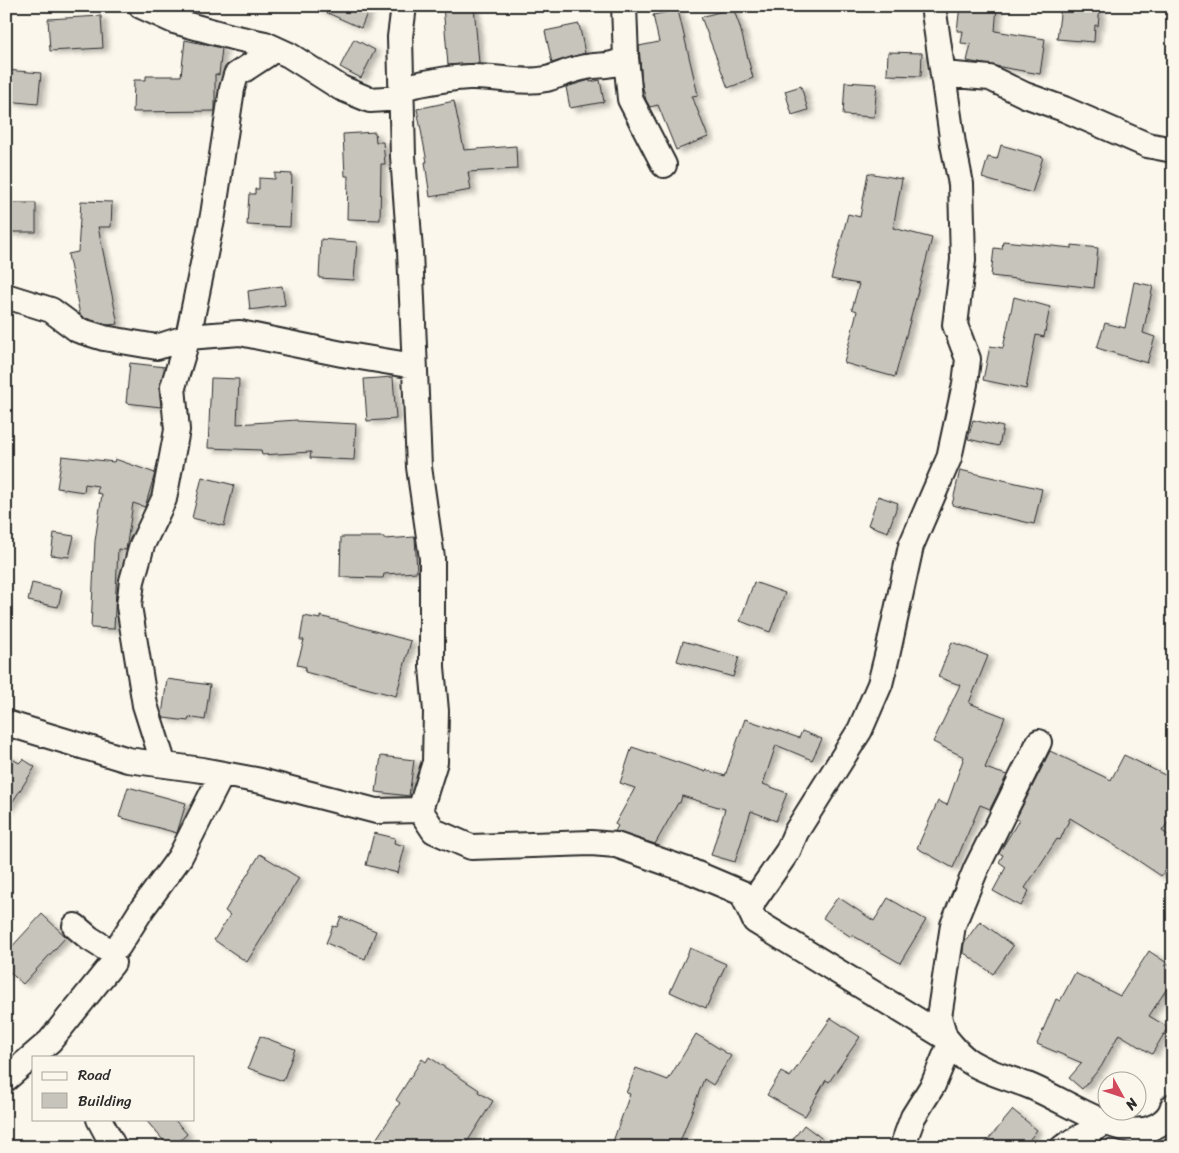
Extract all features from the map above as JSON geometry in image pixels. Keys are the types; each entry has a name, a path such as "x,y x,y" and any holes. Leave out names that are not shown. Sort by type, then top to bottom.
{"street":[{"path":"141,6 174,21 265,44 289,55 341,88 370,100 469,77 516,81 545,79 586,67 601,67 615,64 626,58"},
{"path":"404,6 400,38 403,156 410,251 419,467 432,558 432,667 436,711 435,762 420,810"},
{"path":"624,6 630,99 664,165"},
{"path":"750,910 754,900 788,851 796,832 860,730 880,684 911,546 949,458 965,384 968,359 955,325 963,260 961,184 933,6"},
{"path":"164,765 145,705 129,606 132,581 142,545 164,499 177,430 173,387 188,337 214,215 236,75 268,54 265,44"},
{"path":"943,74 990,78 1025,95 1147,145 1173,150"},
{"path":"6,296 51,310 78,330 104,338 157,347 188,337 240,333 342,354 414,366"},
{"path":"6,723 128,760 261,781 376,811 420,810"},
{"path":"902,1147 913,1116 932,1085 948,1041 939,1017 954,925 976,869 1039,742"},
{"path":"76,926 89,938 108,950 118,947 142,909 180,857 222,774"},
{"path":"420,810 434,831 471,848 591,843 616,845 690,871 742,893 755,921 948,1041 960,1055 973,1064 1033,1087 1106,1122 1132,1130 1146,1129 1159,1125 1171,1114 1173,1106"},
{"path":"44,1056 55,1049 113,963"},
{"path":"6,1079 32,1063"},
{"path":"100,1120 114,1147"},
{"path":"1063,1147 1106,1122"}],"building":[{"path":"312,6 370,6 361,28"},
{"path":"443,6 474,6 479,63 448,65"},
{"path":"960,6 997,6 995,31 1045,39 1040,74 967,61 971,44 961,43 963,31 957,31"},
{"path":"1061,6 1100,8 1098,26 1095,25 1094,42 1057,39"},
{"path":"733,8 740,27 753,78 728,88 701,17"},
{"path":"678,10 698,95 692,96 708,137 676,150 658,105 650,107 646,100 642,84 639,46 659,42 653,15"},
{"path":"101,16 103,48 50,51 48,19"},
{"path":"579,24 585,53 552,63 545,31"},
{"path":"354,39 375,50 361,78 340,67"},
{"path":"185,40 222,48 219,75 215,74 215,111 133,112 134,80 146,80 146,76 181,76"},
{"path":"888,52 922,53 921,76 887,75"},
{"path":"6,70 41,73 38,104 6,101"},
{"path":"590,80 590,82 600,80 604,102 570,108 566,87"},
{"path":"845,82 877,84 874,117 843,115"},
{"path":"801,86 808,110 792,115 785,91"},
{"path":"454,101 464,150 516,146 517,169 468,172 471,190 430,197 425,162 427,162 417,109"},
{"path":"375,132 376,142 383,142 385,164 381,164 380,220 347,219 348,176 345,176 343,134"},
{"path":"1001,145 1043,157 1032,193 982,178 988,157 997,159"},
{"path":"275,173 292,174 290,227 247,225 249,194 255,194 255,189 259,189 259,178 275,179"},
{"path":"868,173 902,179 893,228 932,238 895,377 844,363 857,311 852,309 859,284 831,279 848,214 860,217"},
{"path":"81,201 112,202 111,227 98,227 118,324 107,325 80,315 68,254 78,252"},
{"path":"6,203 36,203 36,232 6,232"},
{"path":"321,239 357,242 354,280 319,278"},
{"path":"1003,241 1072,248 1072,245 1098,248 1094,288 991,276 994,248 1002,249"},
{"path":"1134,282 1153,286 1143,333 1155,337 1147,363 1097,348 1105,323 1125,328"},
{"path":"282,286 285,305 250,310 248,291"},
{"path":"1014,297 1050,307 1044,337 1036,335 1026,389 983,380 990,346 1003,348"},
{"path":"130,363 165,367 159,388 161,407 126,403"},
{"path":"393,377 396,419 367,421 364,379"},
{"path":"211,378 239,379 237,424 297,420 356,424 354,460 310,458 311,452 262,455 261,450 208,448"},
{"path":"973,420 1003,427 999,446 968,439"},
{"path":"62,456 114,462 115,459 155,473 145,507 133,503 126,550 118,549 114,629 91,628 95,541 102,494 97,493 98,486 85,484 84,492 57,488"},
{"path":"960,470 1042,489 1034,524 952,505"},
{"path":"202,477 234,485 224,526 192,518"},
{"path":"878,496 898,503 888,532 868,525"},
{"path":"54,533 74,536 69,557 51,555"},
{"path":"341,537 384,537 384,539 415,537 417,572 384,574 383,578 340,577"},
{"path":"754,582 785,593 770,632 740,621"},
{"path":"32,583 62,590 58,607 28,601"},
{"path":"304,616 320,619 320,616 411,641 396,696 305,672 306,667 297,665 304,640 300,640"},
{"path":"683,641 739,657 733,677 677,661"},
{"path":"952,642 988,656 969,703 1005,717 985,768 1007,775 990,809 980,805 953,868 917,848 938,801 947,805 964,757 933,742 960,685 938,677"},
{"path":"167,679 210,685 205,720 189,717 188,721 164,718 162,715"},
{"path":"745,719 799,738 802,731 822,739 812,760 776,745 763,784 787,793 776,821 751,811 735,862 711,855 725,809 682,796 680,803 678,803 655,844 615,831 618,826 615,824 635,788 620,783 632,747 706,772 706,770 725,776"},
{"path":"1050,751 1111,780 1124,755 1173,779 1173,815 1162,831 1173,838 1173,859 1161,876 1070,818 1060,840 1057,839 1025,888 1029,891 1021,906 993,891 1006,867 999,862 1003,855 999,853 1019,820 1016,819"},
{"path":"6,755 19,763 23,759 35,767 6,812"},
{"path":"381,756 414,760 409,796 376,792"},
{"path":"128,787 186,803 177,833 119,817"},
{"path":"374,833 395,838 394,843 405,846 398,873 366,865"},
{"path":"260,854 299,878 247,962 214,940 230,915 225,911"},
{"path":"838,897 874,921 888,898 926,920 900,963 852,935 851,937 823,918"},
{"path":"42,914 66,937 23,984 6,969 6,953"},
{"path":"341,917 376,931 365,959 326,943 333,926 337,927"},
{"path":"980,921 1013,946 993,974 963,952 964,943"},
{"path":"690,948 726,964 706,1008 670,992"},
{"path":"1149,951 1173,967 1173,979 1149,1016 1168,1027 1152,1054 1119,1034 1101,1067 1096,1070 1096,1073 1082,1089 1069,1078 1082,1063 1037,1044 1056,999 1060,1001 1075,973 1120,996"},
{"path":"831,1018 860,1037 829,1082 826,1080 805,1116 767,1095 781,1072 790,1077"},
{"path":"696,1034 731,1056 713,1085 704,1079 678,1147 611,1147 630,1094 626,1093 636,1068 668,1080"},
{"path":"260,1036 295,1049 283,1081 248,1068"},
{"path":"429,1057 493,1101 464,1147 371,1147 400,1103 396,1100 422,1059 426,1062"},
{"path":"1013,1110 1037,1130 1024,1147 982,1147"},
{"path":"146,1120 175,1120 187,1134 173,1147 169,1147"},
{"path":"804,1125 833,1147 787,1147"}]}
